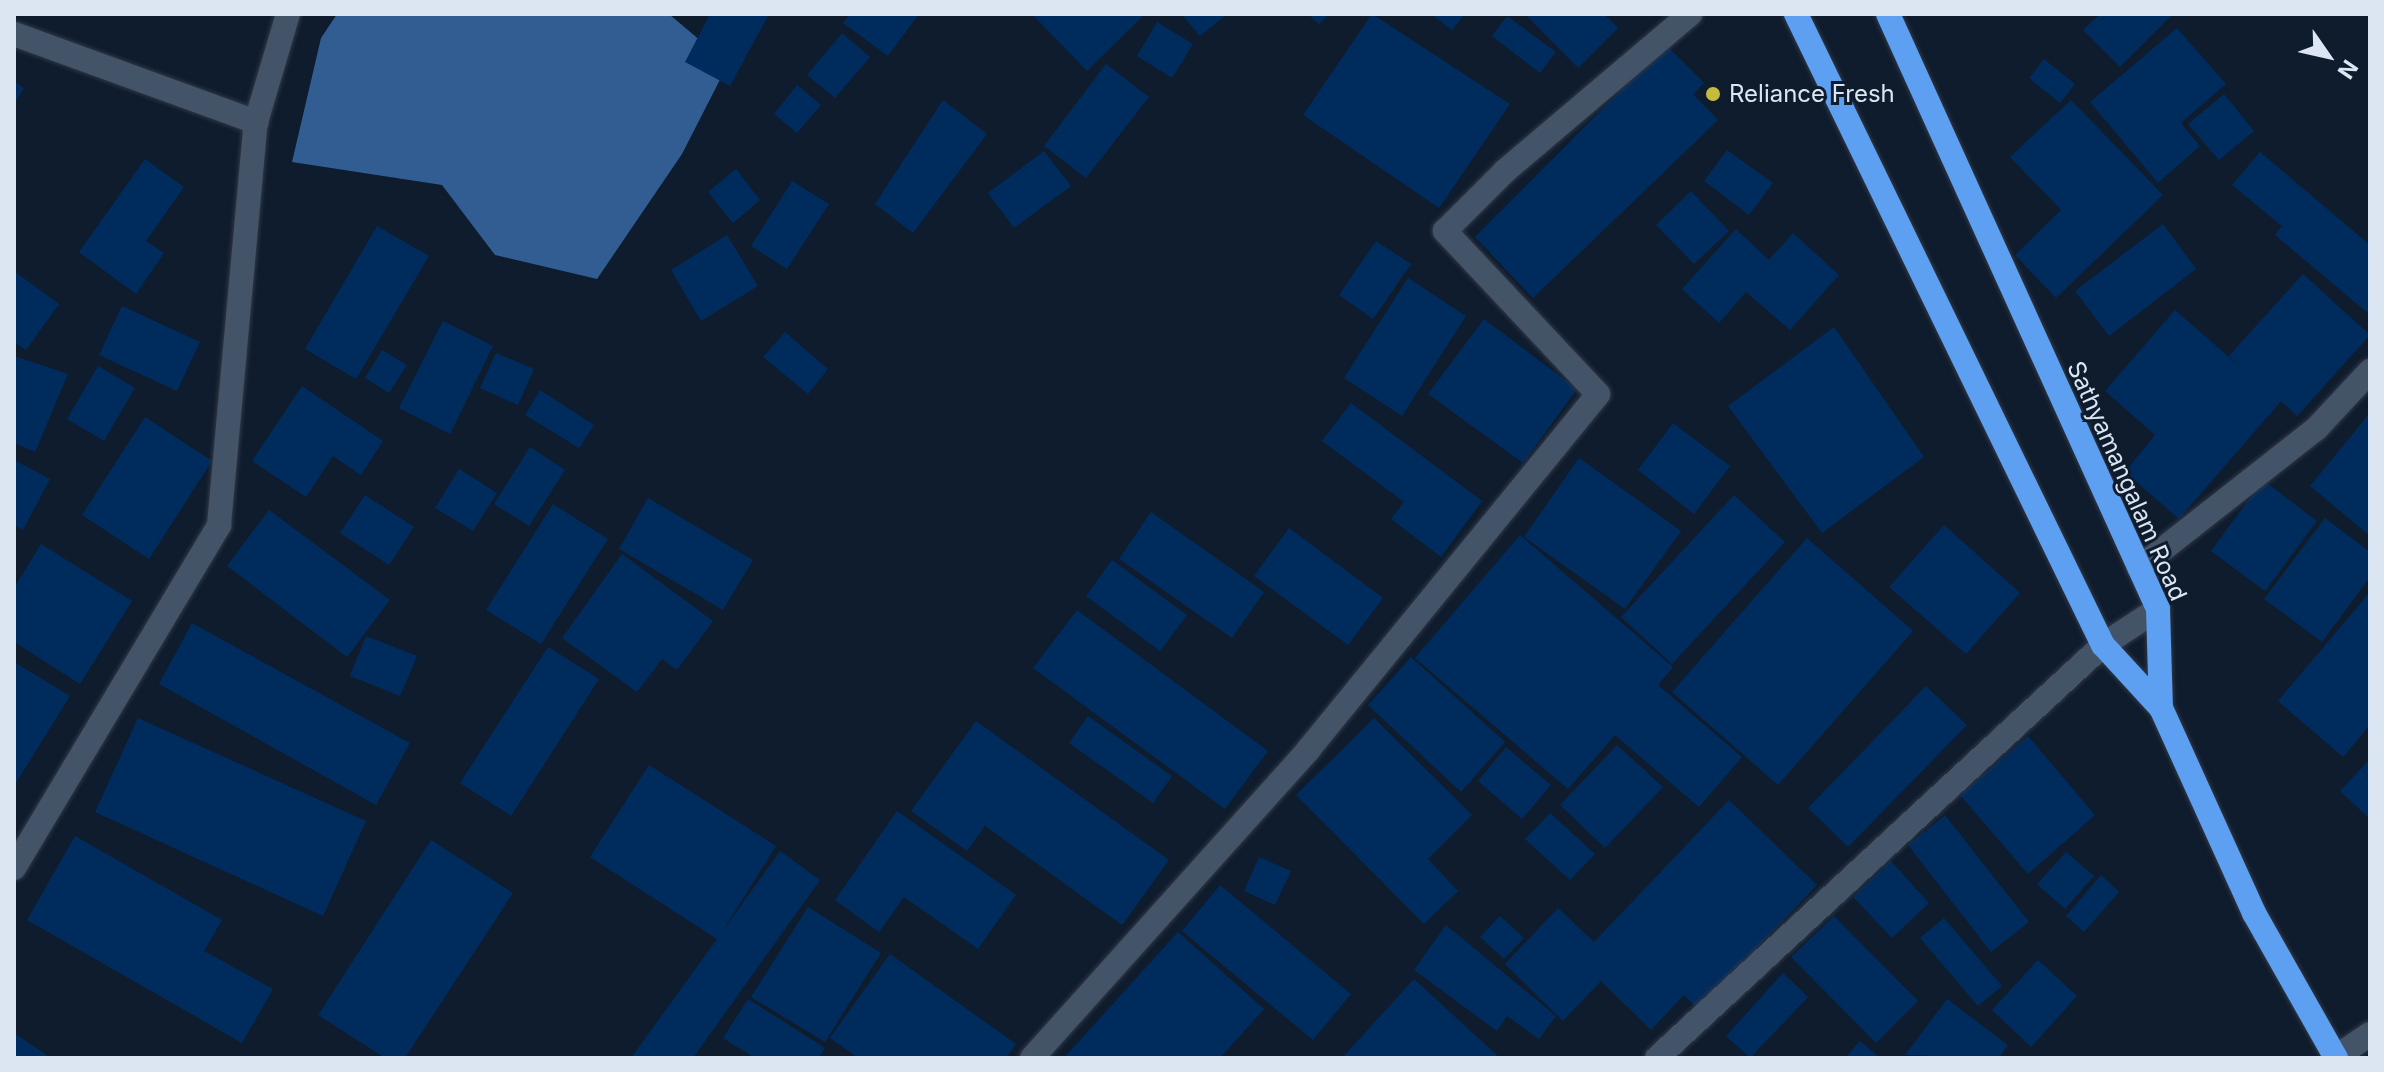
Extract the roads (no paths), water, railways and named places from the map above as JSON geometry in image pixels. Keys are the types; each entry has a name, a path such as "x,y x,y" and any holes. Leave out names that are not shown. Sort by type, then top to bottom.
{"highway":[{"path":"1796,14 2103,645 2161,708"},
{"name":"Sathyamangalam Road","path":"1888,14 2158,609 2161,708 2254,913 2336,1058"}],"street":[{"path":"14,868 219,525 256,122 288,14"},
{"path":"1032,1058 1308,750 1598,394 1445,231 1505,171 1690,14"},
{"path":"14,34 256,122"},
{"path":"2139,568 2317,428 2370,371"},
{"path":"1657,1058 2103,645 2158,609"},
{"path":"2336,1058 2370,1034"}],"water":[{"path":"337,14 669,14 728,64 682,154 597,279 495,255 442,185 292,162 321,38"}],"place":[{"name":"Reliance Fresh","path":"1713,94"}]}
